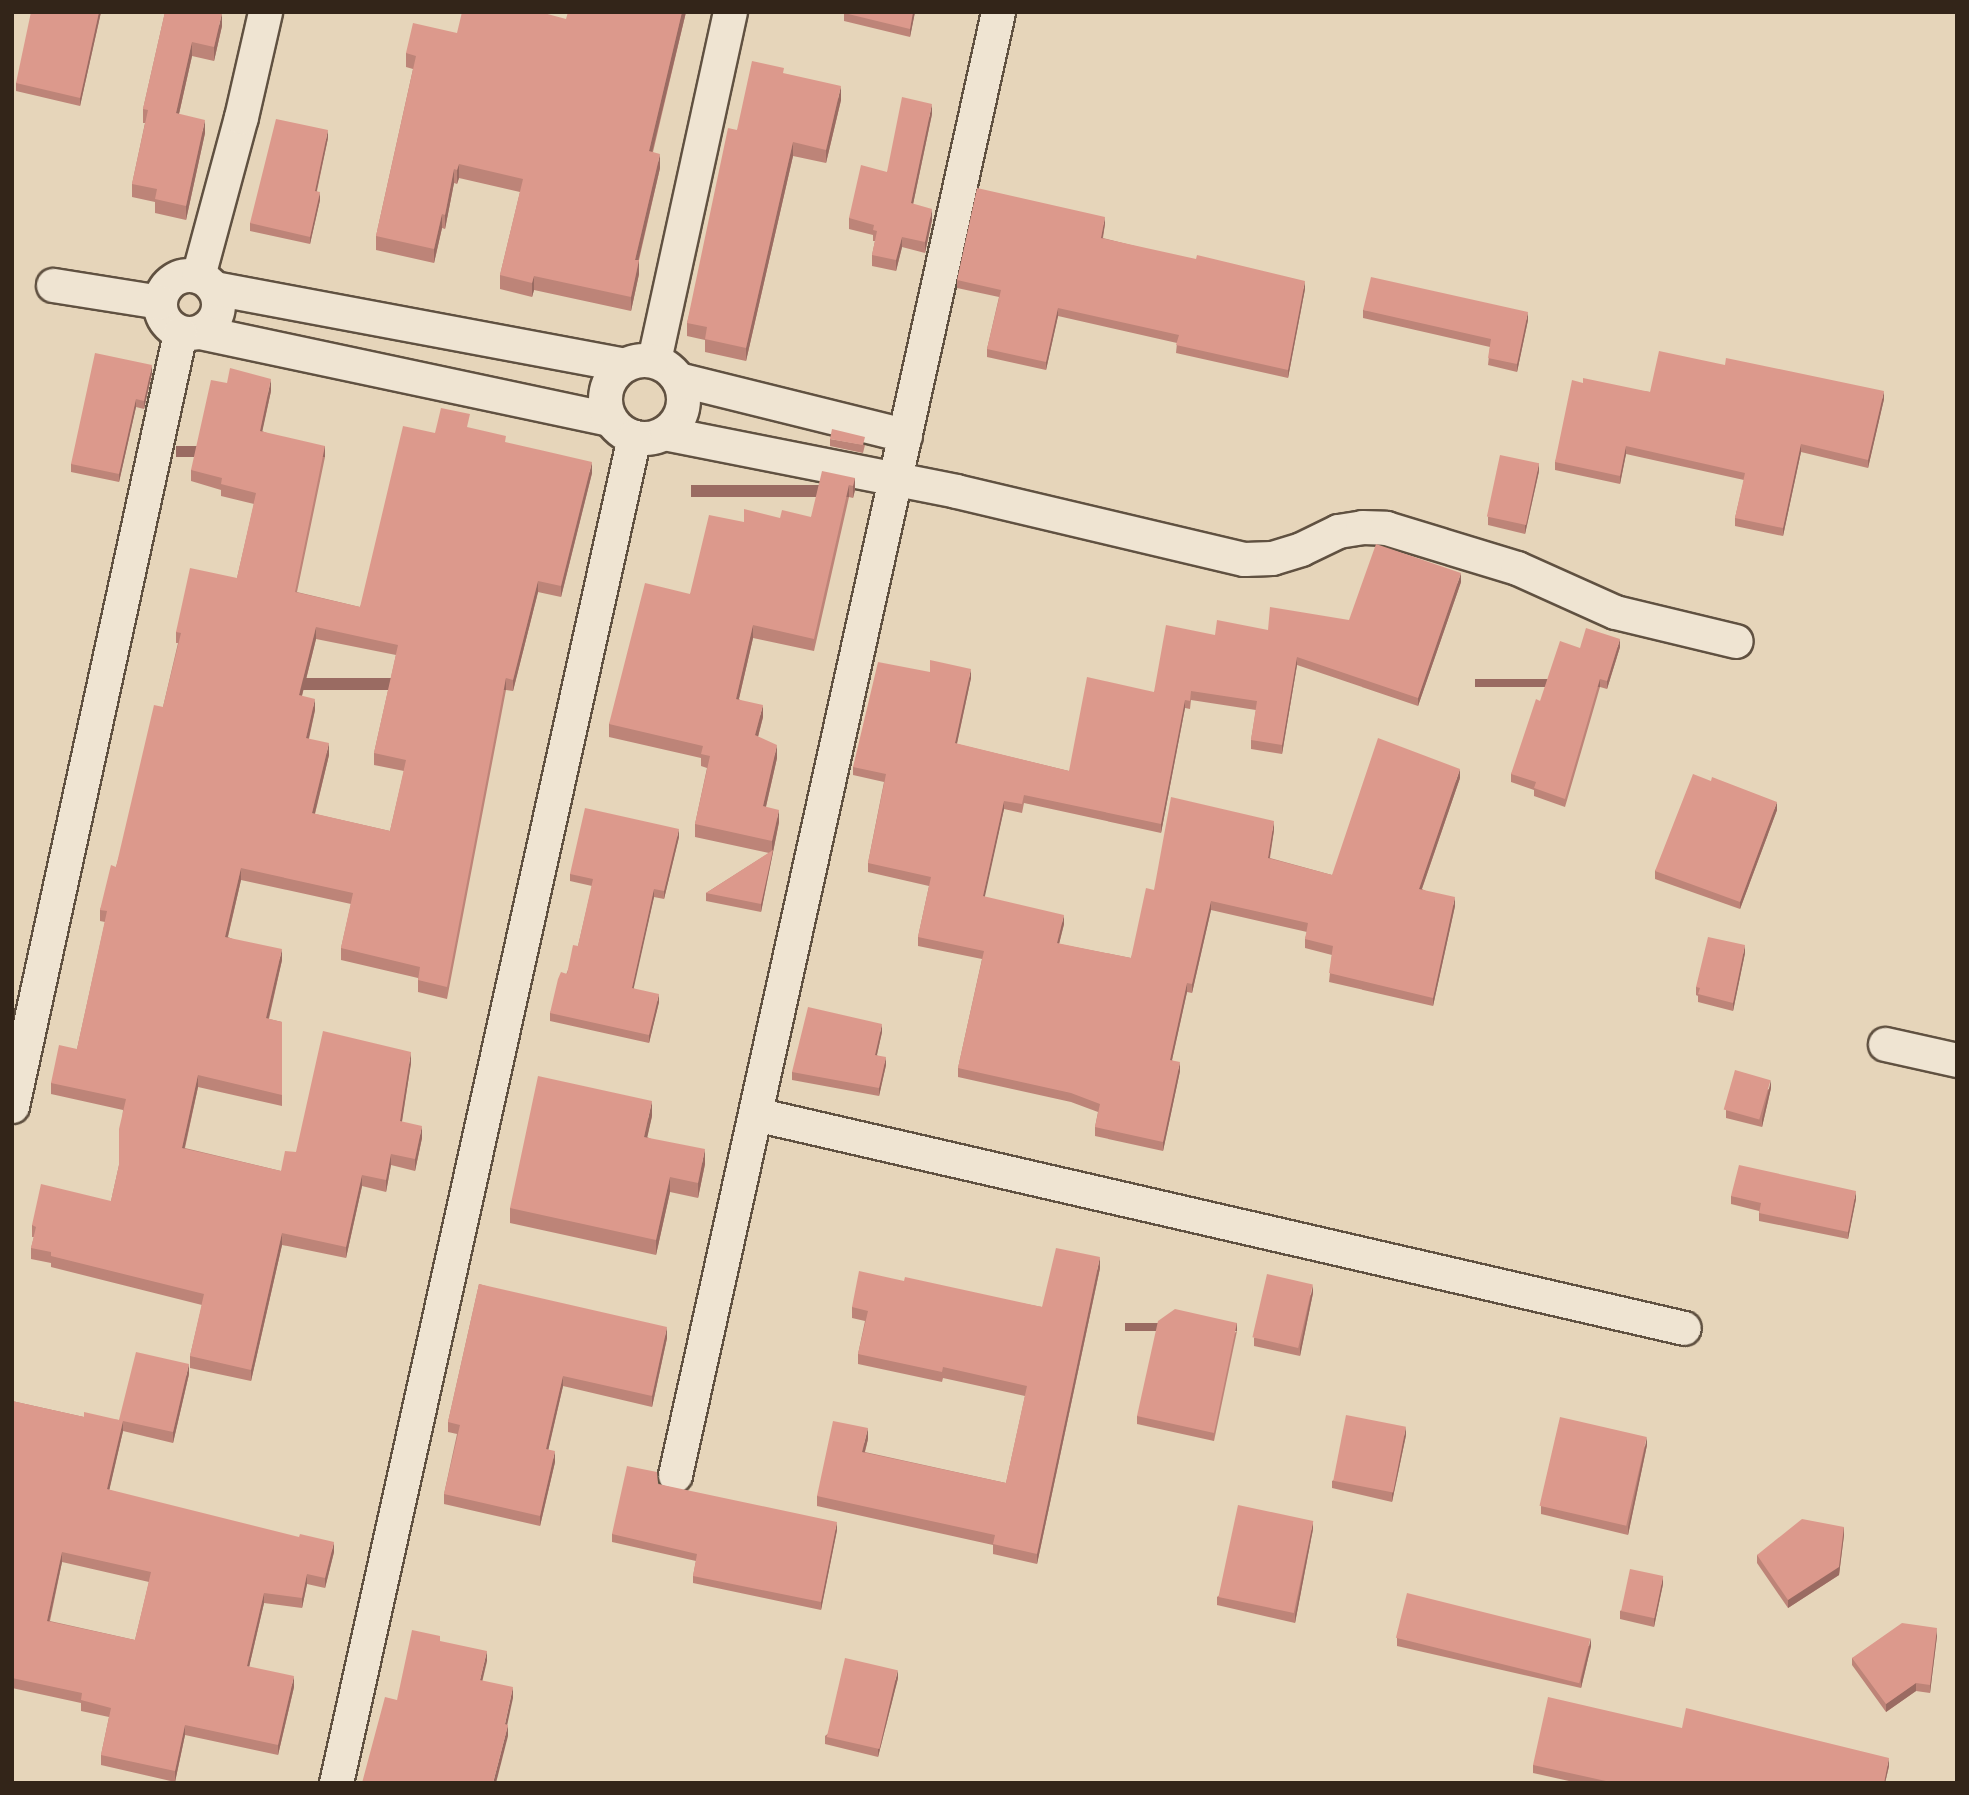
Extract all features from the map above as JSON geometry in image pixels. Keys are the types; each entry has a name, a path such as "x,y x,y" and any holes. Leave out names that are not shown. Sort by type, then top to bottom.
{"street":[{"path":"190,332 214,321 219,305 206,282 265,12"},
{"path":"652,368 730,12"},
{"path":"675,1475 998,12"},
{"path":"905,435 783,405 652,368 180,276 166,286 160,302 165,321 190,332 636,430 774,453 1244,559 1272,558 1301,549 1338,531 1362,527 1386,528 1517,568 1615,612 1736,641"},
{"path":"53,285 160,302"},
{"path":"12,1106 190,332"},
{"path":"636,430 605,405 606,389 613,376 652,368"},
{"path":"636,430 675,422 682,408 683,393 652,368"},
{"path":"774,453 783,405"},
{"path":"336,1783 636,430"},
{"path":"1885,1044 1957,1060"},
{"path":"755,1114 1684,1328"}],"building":[{"path":"31,12 99,12 80,98 16,83"},
{"path":"165,12 222,13 214,47 192,42 176,113 205,120 186,206 155,199 157,189 132,184 148,110 143,109"},
{"path":"462,12 540,12 566,19 568,12 682,12 649,151 660,154 635,260 639,260 631,297 534,276 532,283 500,275 523,179 459,164 457,170 454,169 445,215 442,214 434,249 376,236 416,56 406,53 413,23 457,33"},
{"path":"844,12 913,12 910,29"},
{"path":"752,61 784,68 783,73 841,86 826,150 793,142 746,348 705,339 707,327 687,323 728,128 737,130"},
{"path":"902,97 932,104 911,203 932,209 925,242 902,237 896,260 872,255 877,231 873,230 874,225 849,218 861,165 887,172"},
{"path":"276,119 328,130 315,191 320,192 310,237 250,223"},
{"path":"977,188 1105,217 1101,238 1196,259 1197,255 1305,281 1288,370 1176,345 1179,335 1058,308 1046,362 987,349 1001,290 957,280"},
{"path":"1371,277 1528,312 1517,364 1488,358 1491,339 1363,310"},
{"path":"1659,351 1725,365 1726,358 1884,391 1868,460 1801,444 1783,528 1735,518 1745,473 1626,446 1620,476 1555,462 1572,380 1583,383 1583,378 1650,392"},
{"path":"95,353 152,365 144,401 136,399 119,474 71,464"},
{"path":"230,368 271,379 260,431 325,446 295,592 360,607 403,426 435,433 441,408 470,414 467,427 506,436 505,442 592,462 561,586 538,581 513,680 506,678 447,987 418,980 420,967 341,948 353,893 241,868 225,937 282,949 266,1018 282,1022 282,1095 198,1075 182,1148 281,1171 285,1151 296,1152 323,1031 411,1052 400,1121 422,1126 415,1159 391,1154 386,1180 362,1175 346,1247 282,1233 251,1370 190,1356 204,1294 51,1256 51,1252 31,1248 36,1227 32,1225 41,1184 111,1201 119,1165 119,1129 126,1099 51,1083 59,1045 77,1049 107,911 100,910 111,865 116,867 154,705 163,707 181,633 176,632 190,568 237,578 256,493 221,484 222,478 191,470 211,380 227,383","holes":["316,627 398,645 374,753 406,760 390,831 312,813 329,743 306,738 315,699 299,695"]},
{"path":"832,429 865,437 863,445 830,439"},
{"path":"1500,455 1539,463 1526,525 1487,517"},
{"path":"822,471 855,478 853,486 849,485 814,639 753,625 736,699 763,705 755,735 777,745 763,806 779,810 772,841 695,824 710,756 701,754 703,746 609,724 645,583 690,594 709,515 744,522 744,509 780,518 782,510 811,517"},
{"path":"1376,544 1461,573 1418,698 1297,657 1282,745 1251,740 1257,701 1191,691 1190,701 1185,700 1161,824 1024,795 1022,804 1004,801 983,896 1064,915 1057,943 1131,958 1146,888 1154,890 1171,797 1274,821 1268,858 1332,875 1378,738 1460,769 1419,889 1455,897 1433,998 1329,973 1333,946 1305,939 1308,923 1211,901 1192,984 1187,983 1170,1060 1180,1062 1163,1142 1095,1127 1100,1104 1071,1093 958,1068 984,951 918,937 931,877 868,863 886,774 853,767 878,662 930,672 930,660 971,669 955,743 1069,771 1087,677 1154,692 1166,625 1215,635 1217,620 1268,630 1270,607 1349,620"},
{"path":"1586,628 1620,639 1607,681 1600,679 1565,799 1534,788 1536,782 1511,774 1536,699 1540,701 1560,641 1580,648"},
{"path":"1693,774 1711,781 1712,777 1777,802 1740,902 1655,871"},
{"path":"585,808 679,829 664,891 654,889 632,988 659,994 649,1035 550,1013 558,979 561,972 567,974 573,945 578,946 593,879 570,874"},
{"path":"773,850 761,904 706,893"},
{"path":"1708,937 1745,945 1733,1003 1698,994 1700,988 1696,987"},
{"path":"808,1007 882,1024 875,1055 886,1057 879,1088 792,1072"},
{"path":"1735,1070 1771,1080 1759,1120 1724,1109"},
{"path":"538,1076 652,1101 644,1137 705,1149 698,1183 670,1177 656,1240 510,1208"},
{"path":"1739,1165 1856,1191 1848,1232 1759,1213 1761,1203 1731,1196"},
{"path":"1056,1248 1100,1257 1037,1554 993,1544 995,1535 817,1496 833,1421 868,1428 862,1452 1006,1483 1027,1386 943,1367 942,1372 858,1354 868,1311 852,1307 859,1271 904,1281 905,1277 1042,1307"},
{"path":"1267,1274 1313,1285 1298,1348 1252,1337"},
{"path":"479,1284 667,1327 652,1396 563,1376 546,1449 555,1451 540,1516 444,1494 460,1425 448,1422"},
{"path":"1175,1309 1237,1323 1214,1433 1137,1416 1158,1321"},
{"path":"136,1352 189,1364 173,1432 123,1421 107,1489 299,1537 300,1534 334,1542 325,1578 307,1574 302,1598 264,1593 247,1666 294,1676 278,1745 185,1725 175,1771 101,1755 111,1708 81,1700 82,1693 12,1678 12,1401 84,1417 84,1412 119,1420","holes":["62,1552 151,1572 135,1640 47,1621"]},
{"path":"1346,1415 1406,1427 1393,1492 1333,1481"},
{"path":"1560,1417 1647,1437 1626,1526 1540,1506"},
{"path":"627,1466 657,1472 658,1484 837,1522 821,1602 693,1576 697,1554 612,1534"},
{"path":"1238,1505 1313,1521 1294,1613 1218,1597"},
{"path":"1802,1519 1844,1527 1839,1567 1788,1600 1757,1555"},
{"path":"1630,1569 1663,1576 1654,1618 1621,1611"},
{"path":"1407,1593 1590,1639 1579,1683 1396,1638"},
{"path":"1902,1623 1937,1628 1930,1685 1916,1683 1886,1704 1852,1658"},
{"path":"412,1630 440,1636 440,1641 487,1651 480,1680 513,1687 505,1724 508,1725 493,1783 362,1783 385,1697 397,1700"},
{"path":"845,1658 898,1670 879,1749 827,1737"},
{"path":"1548,1697 1682,1728 1686,1708 1889,1758 1884,1783 1615,1783 1533,1765"}]}
